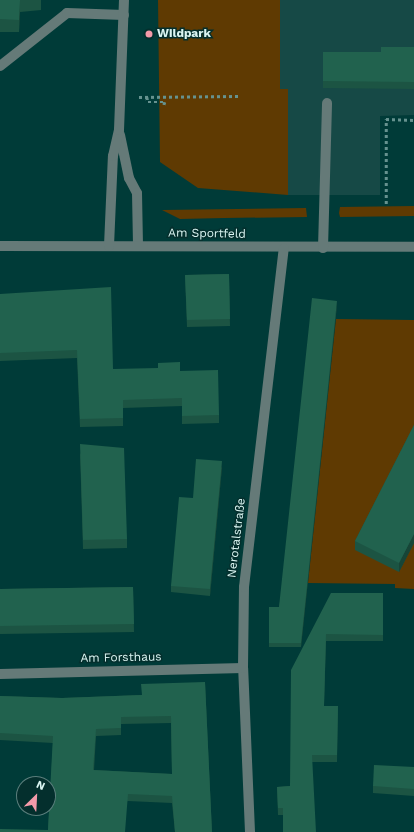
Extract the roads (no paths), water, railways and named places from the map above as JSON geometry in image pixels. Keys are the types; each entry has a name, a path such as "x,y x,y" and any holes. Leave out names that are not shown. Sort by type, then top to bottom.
{"street":[{"path":"109,246 113,156 119,130 124,0"},
{"path":"0,66 67,13 124,15"},
{"path":"323,248 327,103"},
{"path":"119,130 129,178 136,193 138,246"},
{"name":"Am Sportfeld","path":"0,246 284,248 414,247"},
{"name":"Nerotalstraße","path":"250,832 243,668 244,586 284,248"},
{"name":"Am Forsthaus","path":"0,674 243,668"}],"place":[{"name":"Wildpark","path":"149,34"}]}
